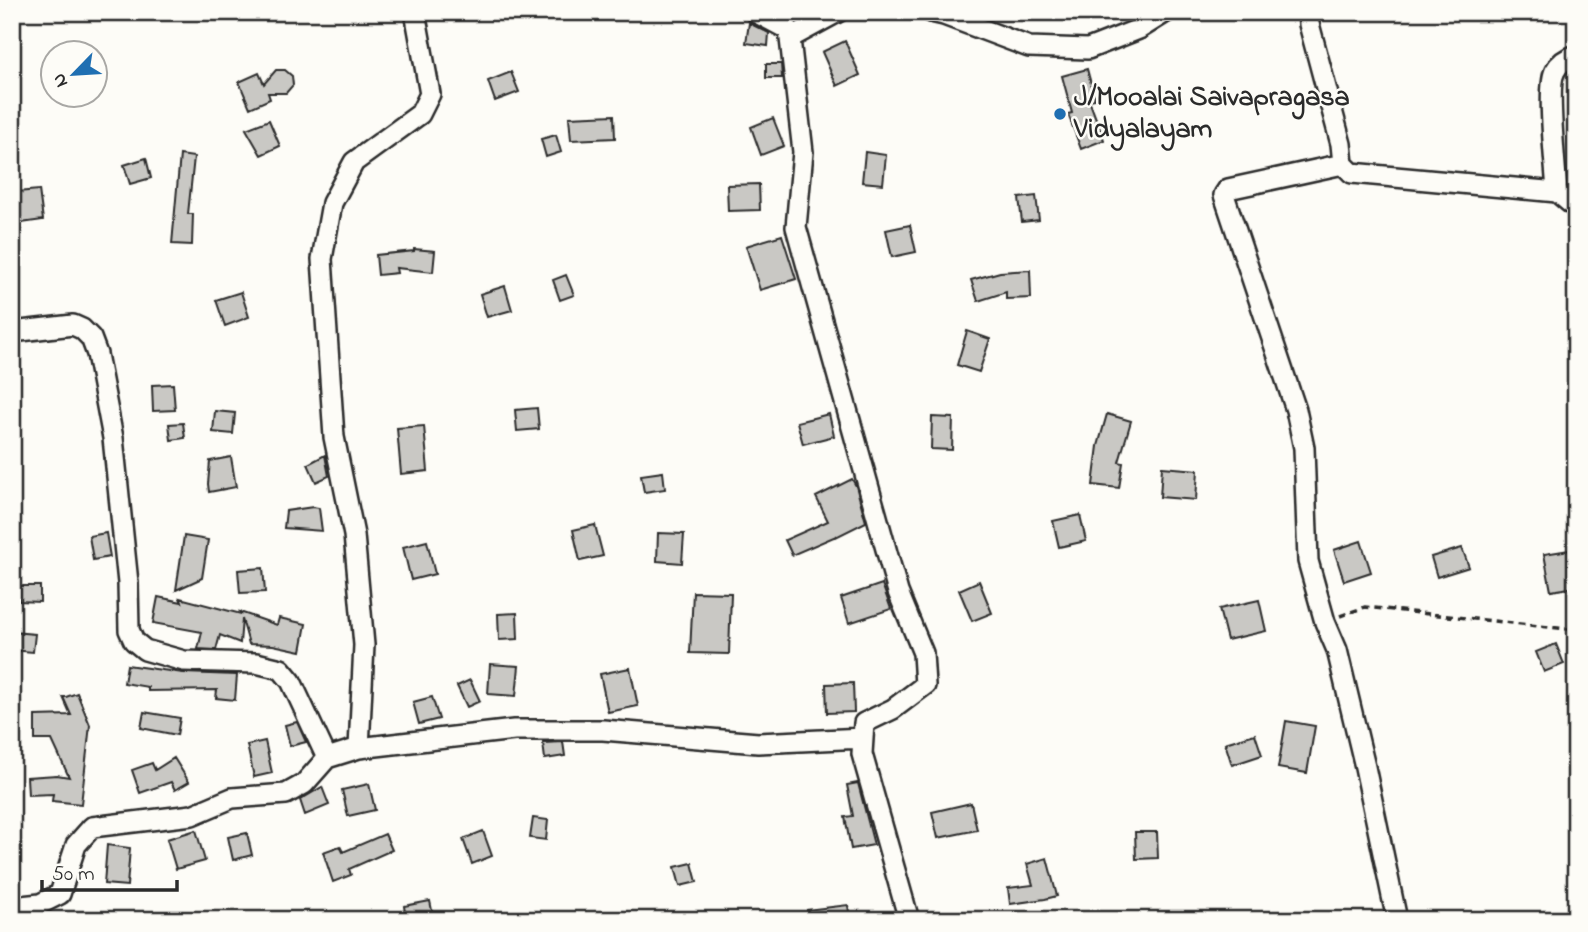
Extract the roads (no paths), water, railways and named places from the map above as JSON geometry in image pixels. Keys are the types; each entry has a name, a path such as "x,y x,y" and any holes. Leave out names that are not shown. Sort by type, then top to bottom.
{"street":[{"path":"359,748 364,645 354,535 334,437 322,259 332,203 354,162 420,114 430,94 415,12"},
{"path":"754,12 789,30 803,152 796,228 898,592 923,653 925,685 893,709 864,723 862,754 909,920"},
{"path":"790,38 838,12"},
{"path":"931,12 1029,47 1088,49 1139,29 1166,12"},
{"path":"1308,12 1341,144 1343,164 1352,173 1557,192 1576,208"},
{"path":"1557,192 1551,92 1553,73 1563,60 1576,55"},
{"path":"1343,164 1228,189 1224,195 1296,410 1304,448 1308,561 1347,689 1397,920"},
{"path":"12,331 73,325 91,338 97,354 113,438 128,583 129,630 134,640 145,650 184,661 256,663 281,669 291,681 327,758"},
{"path":"12,907 40,904 60,894 76,845 92,827 192,815 232,798 286,794 304,785 327,758 359,748 514,730 603,730 758,743 863,738"}],"place":[{"name":"J/Mooalai Saivapragasa Vidyalayam","path":"1060,114"}]}
